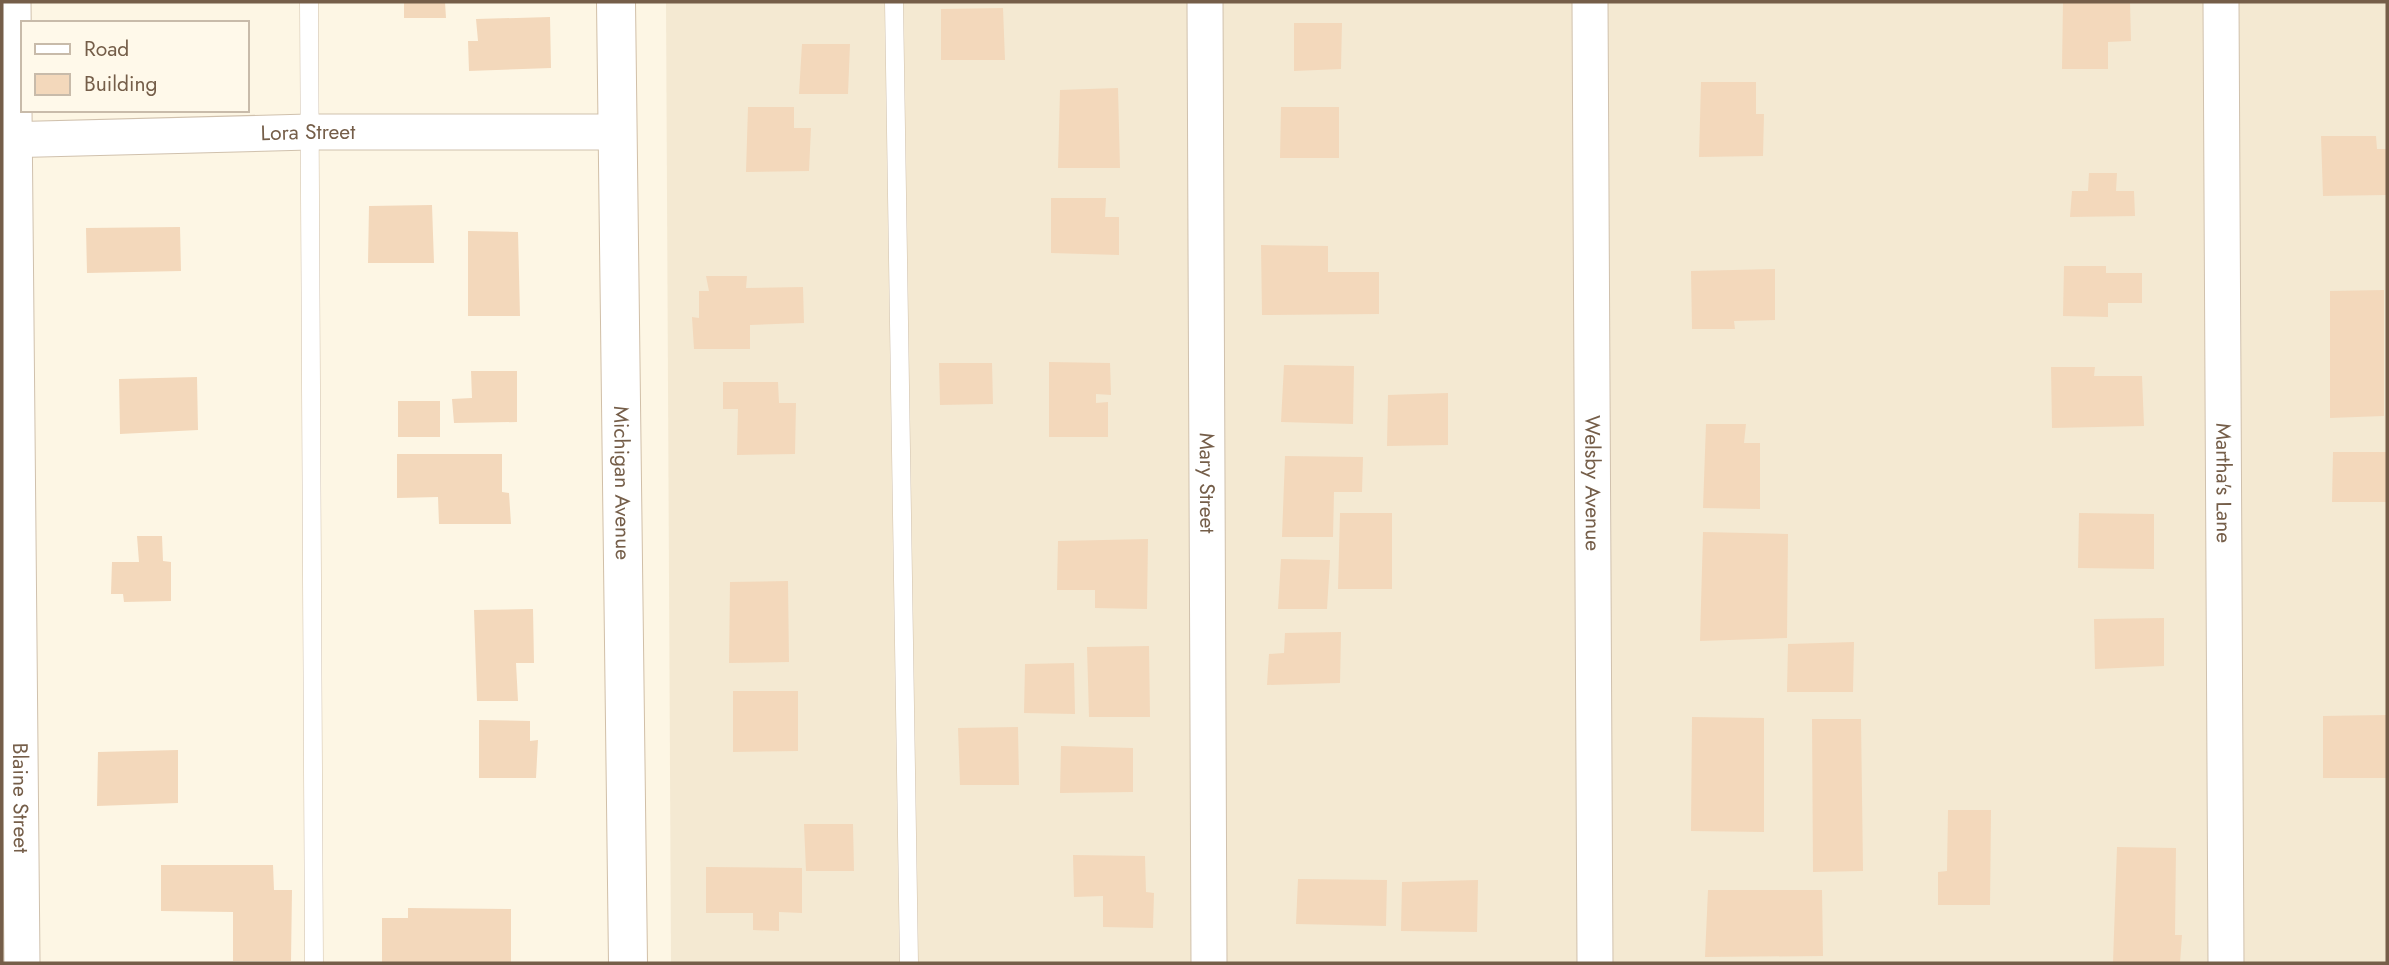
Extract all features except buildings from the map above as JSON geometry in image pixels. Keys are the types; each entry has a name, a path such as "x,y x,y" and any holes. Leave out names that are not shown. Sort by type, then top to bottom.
{"street":[{"name":"Blaine Street","path":"13,2 8,140 22,963"},
{"name":"Michigan Avenue","path":"616,2 628,963"},
{"name":"Mary Street","path":"1205,2 1209,963"},
{"name":"Welsby Avenue","path":"1590,2 1595,963"},
{"name":"Martha's Lane","path":"2221,2 2226,963"},
{"name":"Lora Street","path":"8,140 309,132 616,132"}],"lane":[{"path":"309,2 314,963"},
{"path":"894,2 909,963"}],"shaded area":[{"path":"666,2 2387,2 2387,963 671,963"}]}
